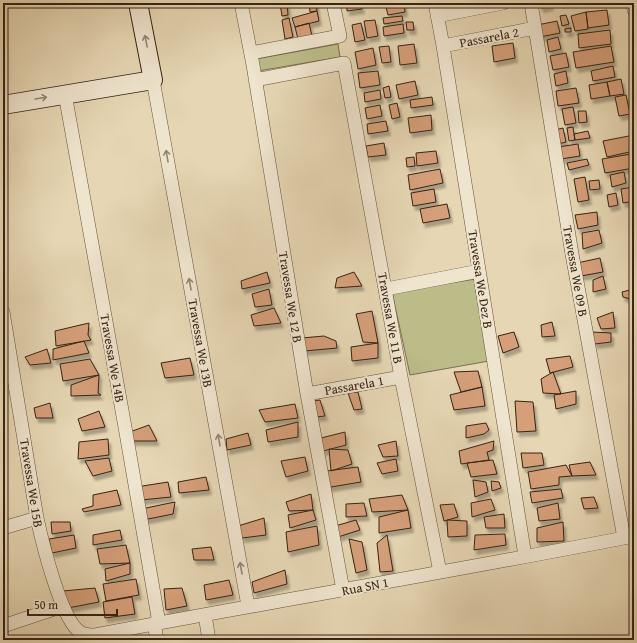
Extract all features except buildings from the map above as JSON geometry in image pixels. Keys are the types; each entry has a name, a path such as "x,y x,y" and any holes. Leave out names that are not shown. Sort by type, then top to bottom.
{"main road":[{"name":"Travessa We 13B","path":"138,3 153,80"},
{"path":"3,105 153,80"}],"street":[{"name":"Travessa We 12 B","path":"242,3 307,394 343,590"},
{"path":"251,53 340,36 334,3"},
{"name":"Travessa We Dez B","path":"435,3 525,556"},
{"path":"437,16 503,3"},
{"name":"Travessa We 09 B","path":"531,3 572,254 629,537"},
{"path":"633,3 634,10"},
{"name":"Passarela 2","path":"443,46 535,28"},
{"name":"Travessa We 11 B","path":"255,80 344,63 402,377 440,572"},
{"name":"Travessa We 13B","path":"153,80 248,606"},
{"name":"Travessa We 14B","path":"65,94 125,427 156,623 157,640"},
{"path":"386,289 479,271"},
{"name":"Travessa We 15B","path":"3,312 36,518 43,548 53,580 71,622 81,632 88,635 95,635"},
{"name":"Passarela 1","path":"307,394 402,377"},
{"path":"3,528 36,518"},
{"name":"Rua SN 1","path":"95,635 122,635 156,623 629,537"},
{"path":"3,626 63,606"},
{"path":"205,614 209,640"}],"green space":[{"path":"338,44 340,57 258,71 256,59"},
{"path":"476,279 489,361 410,375 392,292"}]}
